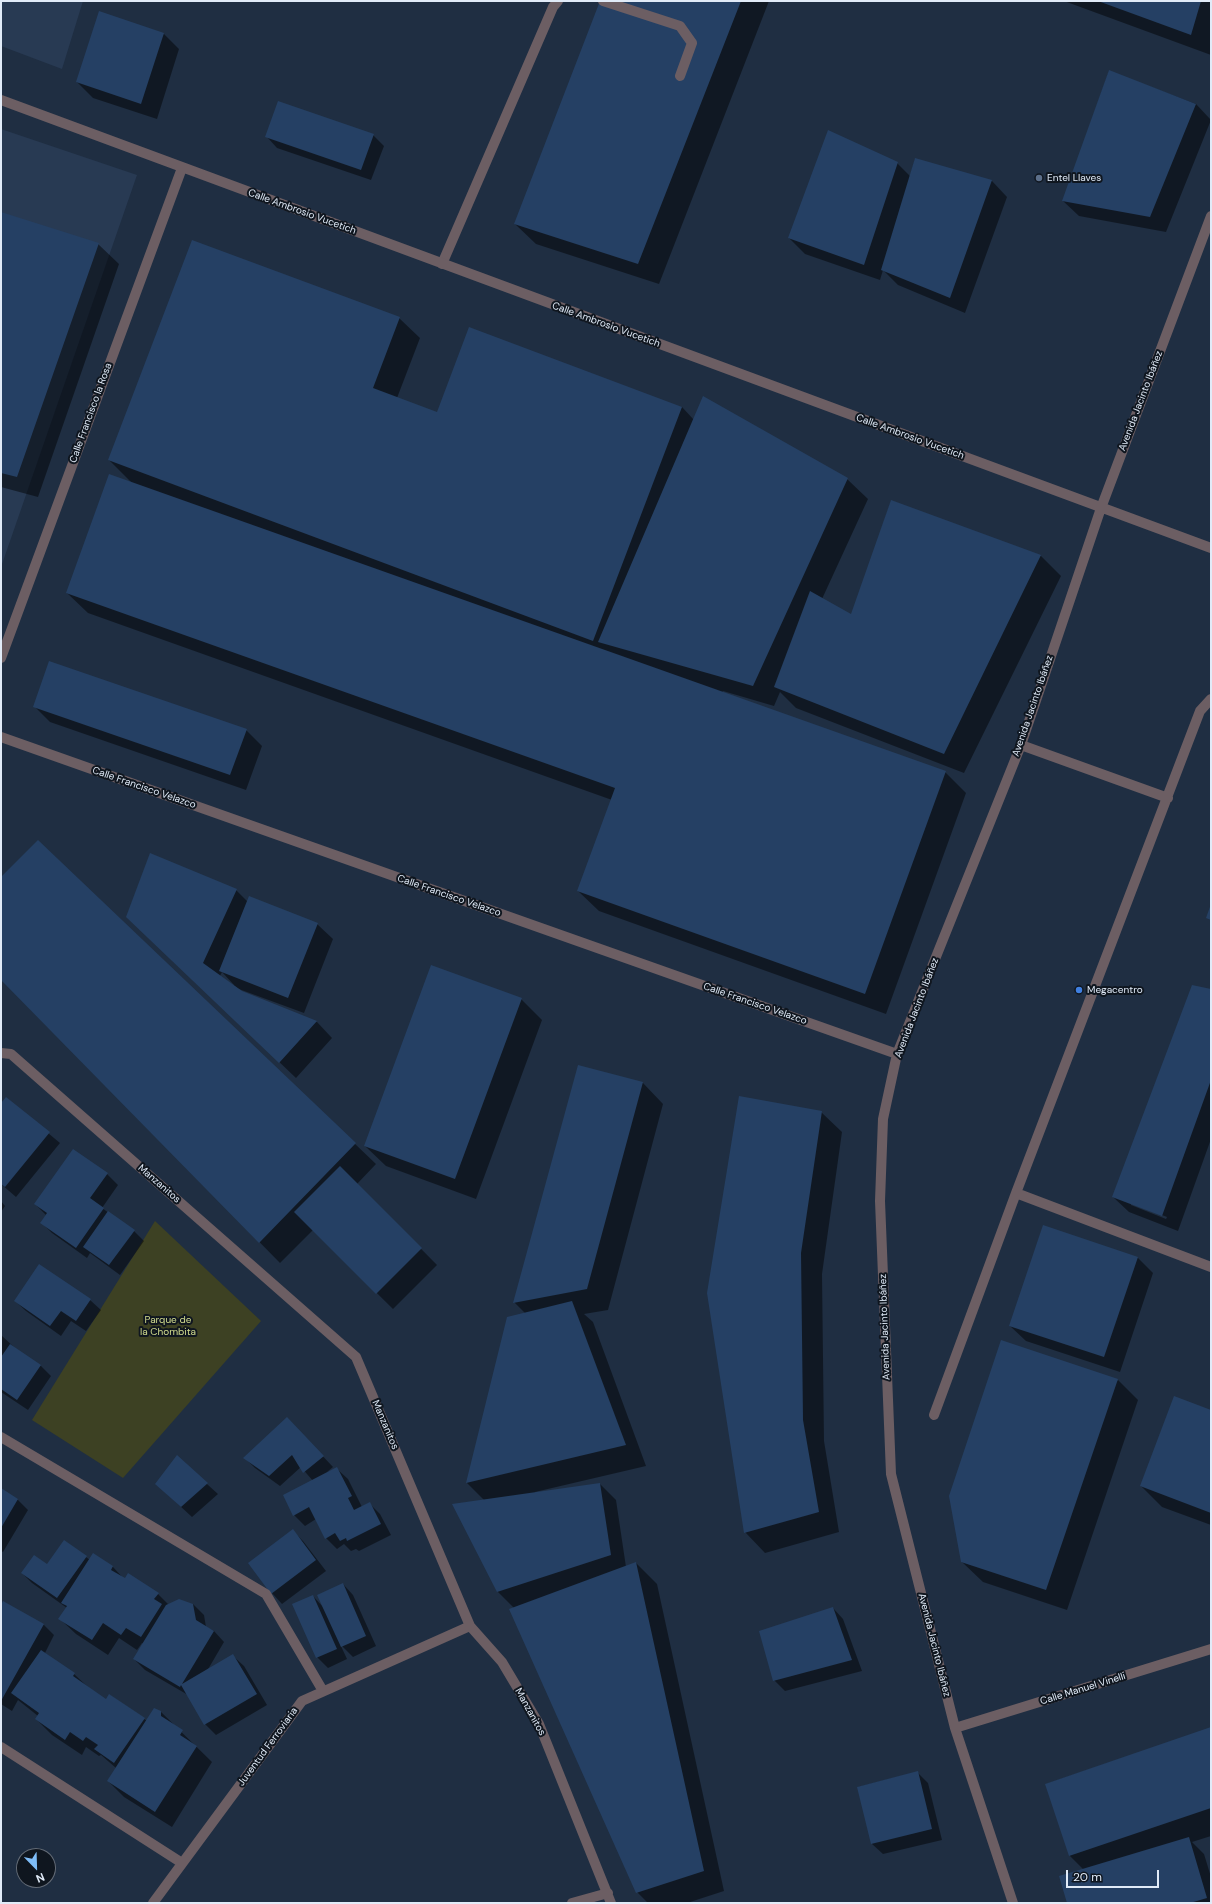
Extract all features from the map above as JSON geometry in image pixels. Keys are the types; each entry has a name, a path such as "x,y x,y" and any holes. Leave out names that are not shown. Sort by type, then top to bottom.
{"street":[{"path":"442,264 552,7 558,1"},
{"path":"603,1 680,26 692,43 680,76"},
{"name":"Calle Ambrosio Vucetich","path":"1,100 1211,548"},
{"name":"Calle Francisco la Rosa","path":"1,658 182,168"},
{"name":"Avenida Jacinto Ibáñez","path":"1013,1903 955,1728 891,1474 880,1201 883,1119 897,1054 1021,745 1101,508 1211,216"},
{"path":"934,1415 1016,1193 1200,711 1211,699"},
{"name":"Calle Francisco Velazco","path":"1,737 897,1054"},
{"path":"1021,745 1168,798"},
{"name":"Manzanitos","path":"6,1054 356,1357 470,1626 502,1662 539,1724 609,1898"},
{"path":"1016,1193 1211,1267"},
{"path":"1,1437 266,1594 323,1691"},
{"name":"Juventud Ferroviaria","path":"153,1903 302,1701 470,1626"},
{"name":"Calle Manuel Vinelli","path":"955,1728 1211,1649"},
{"path":"1,1747 182,1863"},
{"path":"572,1903 609,1898"}],"shaded area":[{"path":"1,1 83,1 62,69 1,46"},
{"path":"1,129 137,175 1,567"}],"green space":[{"name":"Parque de la Chombita","path":"155,1221 261,1321 123,1478 32,1420"}],"building":[{"path":"600,1 741,1 638,264 514,224"},
{"path":"1098,1 1201,1 1191,35"},
{"path":"99,11 164,33 141,104 76,82"},
{"path":"1109,70 1196,104 1150,217 1062,201"},
{"path":"278,101 374,134 361,170 265,137"},
{"path":"828,130 898,162 864,265 788,238"},
{"path":"915,158 992,180 950,298 881,270"},
{"path":"1,212 99,243 17,477 1,473"},
{"path":"192,240 400,317 373,388 437,412 469,327 682,407 593,641 108,460"},
{"path":"703,396 848,478 753,686 598,642"},
{"path":"109,474 946,771 865,994 577,891 615,788 66,593"},
{"path":"891,500 1041,555 944,754 774,687 810,591 851,614"},
{"path":"49,661 247,729 230,775 33,707"},
{"path":"38,840 356,1143 259,1243 1,980 1,877"},
{"path":"150,853 237,889 203,963 242,991 317,1021 279,1063 126,917"},
{"path":"249,896 318,923 288,998 219,971"},
{"path":"1211,904 1211,920 1206,918"},
{"path":"431,965 522,998 455,1179 364,1146"},
{"path":"1192,985 1211,989 1211,1080 1162,1216 1112,1197"},
{"path":"578,1065 643,1082 587,1289 513,1303"},
{"path":"739,1096 822,1111 801,1253 803,1420 819,1512 744,1533 707,1293"},
{"path":"6,1097 50,1132 5,1187 1,1184 1,1103"},
{"path":"73,1149 108,1173 90,1198 104,1208 76,1248 40,1223 47,1213 34,1204"},
{"path":"340,1166 422,1248 376,1294 294,1212"},
{"path":"108,1211 135,1230 109,1265 83,1247"},
{"path":"1043,1225 1138,1257 1104,1357 1009,1326"},
{"path":"39,1264 91,1299 76,1321 61,1311 50,1326 14,1301"},
{"path":"572,1301 626,1445 466,1483 507,1317"},
{"path":"1001,1340 1118,1379 1046,1590 961,1562 949,1496"},
{"path":"10,1344 41,1365 17,1400 1,1389 1,1357"},
{"path":"1174,1396 1211,1410 1211,1513 1140,1486"},
{"path":"287,1417 324,1456 303,1473 292,1455 269,1476 243,1458"},
{"path":"177,1455 208,1483 181,1507 155,1484"},
{"path":"337,1467 352,1496 348,1498 354,1510 370,1502 381,1524 347,1541 346,1538 340,1541 335,1533 325,1539 309,1507 293,1516 283,1495"},
{"path":"600,1483 611,1555 497,1592 452,1504"},
{"path":"1,1488 18,1499 1,1528"},
{"path":"293,1529 316,1560 271,1594 248,1563"},
{"path":"64,1540 87,1556 57,1598 21,1573 34,1555 47,1564"},
{"path":"93,1553 113,1566 111,1570 125,1578 128,1573 159,1593 154,1599 162,1604 141,1637 126,1628 121,1635 103,1623 92,1640 58,1619 67,1606 61,1603"},
{"path":"636,1562 704,1871 636,1893 509,1609"},
{"path":"343,1583 366,1636 341,1647 317,1595"},
{"path":"313,1595 337,1649 316,1658 292,1604"},
{"path":"179,1599 193,1604 196,1620 214,1631 182,1684 233,1654 257,1694 204,1725 181,1685 180,1687 133,1659 166,1605"},
{"path":"3,1601 44,1624 1,1701 1,1605"},
{"path":"833,1607 852,1660 773,1681 759,1631"},
{"path":"41,1650 75,1673 73,1676 106,1699 109,1694 145,1718 114,1763 94,1749 98,1745 86,1737 83,1741 70,1732 65,1740 35,1719 39,1713 11,1693"},
{"path":"154,1708 161,1711 161,1716 183,1730 180,1735 197,1746 155,1812 107,1781"},
{"path":"1211,1727 1211,1808 1069,1856 1045,1784"},
{"path":"918,1771 932,1829 871,1844 857,1787"},
{"path":"1189,1837 1207,1898 1190,1903 1067,1903 1059,1876"}],"place":[{"name":"Entel Llaves","path":"1039,178"},
{"name":"Megacentro","path":"1079,990"}]}
